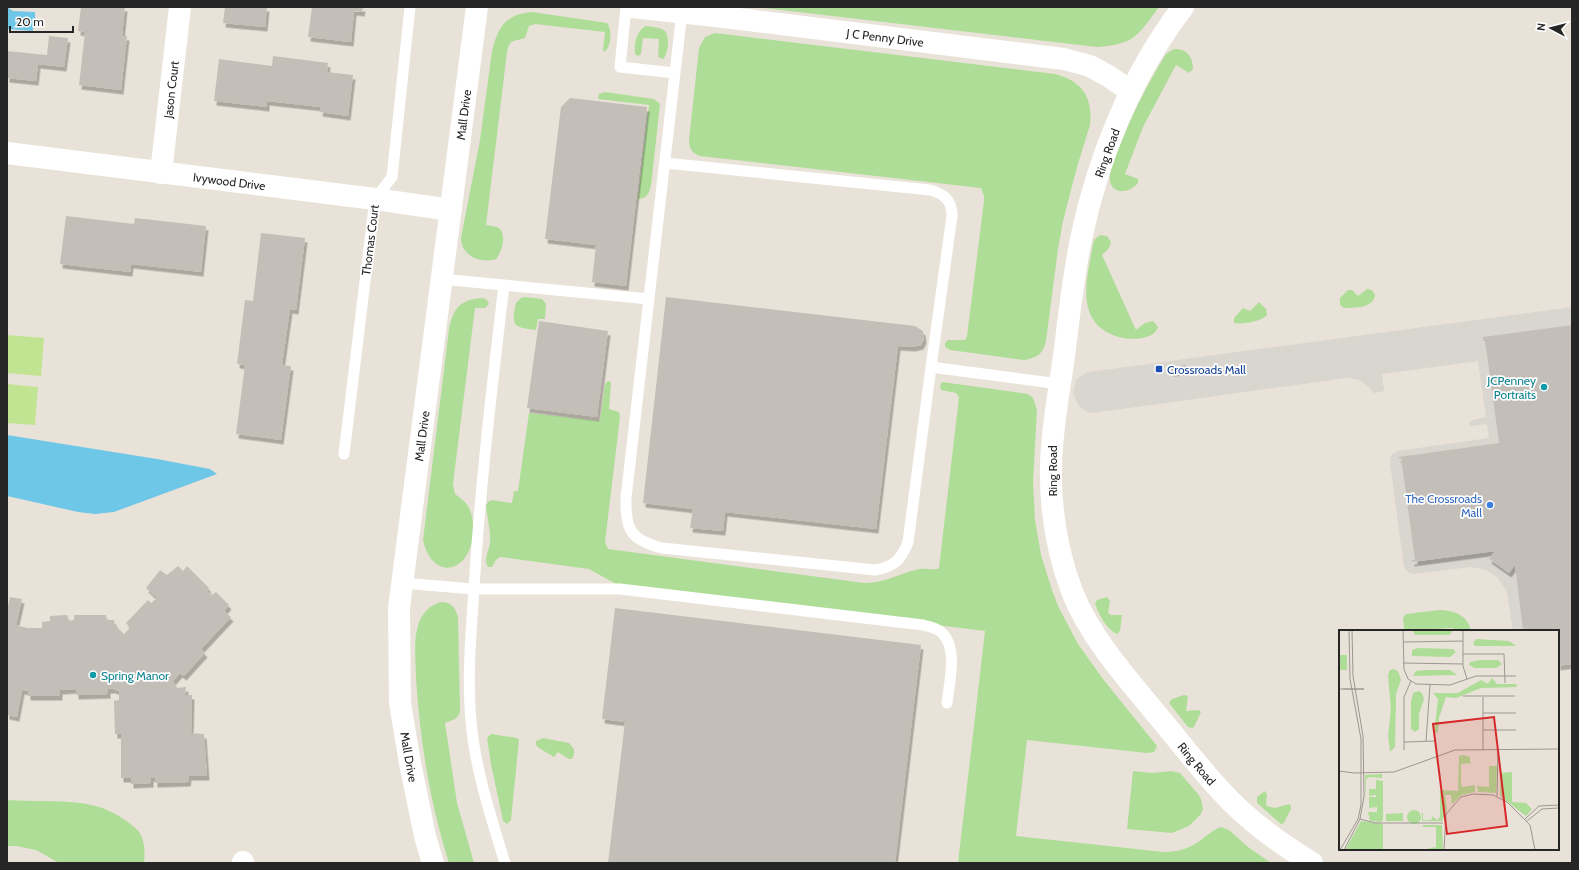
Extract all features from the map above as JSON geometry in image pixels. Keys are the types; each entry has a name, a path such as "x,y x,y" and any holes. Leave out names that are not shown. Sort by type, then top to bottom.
{"street":[{"name":"Jason Court","path":"161,173 180,7"},
{"name":"Mall Drive","path":"433,863 425,836 410,763 400,703 399,608 477,7"},
{"name":"J C Penny Drive","path":"632,7 682,12 716,11 1064,59 1090,66 1110,77 1131,92"},
{"name":"Ring Road","path":"1183,7 1162,38 1131,92 1109,144 1088,209 1075,271 1059,384 1052,444 1051,492 1062,560 1073,595 1080,609 1114,662 1220,791 1258,825 1312,863"},
{"name":"Ivywood Drive","path":"7,154 375,199 451,210"}],"lane":[{"name":"Thomas Court","path":"344,454 375,199 392,177 410,7"},
{"path":"626,7 620,66 674,73"},
{"path":"665,163 930,190 939,192 945,196 950,203 952,216 908,542 904,553 896,562 885,569 875,570 662,548 649,545 637,538 628,526 626,498 682,12"},
{"path":"441,279 649,299"},
{"path":"504,285 487,427 477,538 470,668 471,721 474,749 482,786 505,863"},
{"path":"931,367 1059,384"},
{"path":"402,583 474,589 620,589 923,625 934,628 943,634 948,643 951,655 951,667 947,703"}],"green space":[{"path":"756,7 1159,7 1140,32 1128,41 1110,46 1097,47"},
{"path":"532,12 607,23 610,29 610,42 607,50 604,52 605,32 535,24 529,26 525,38 511,42 507,52 486,225 499,228 503,235 503,244 496,259 478,259 468,254 464,250 461,238 480,140 492,51 497,35 504,23 523,13"},
{"path":"646,26 656,27 665,31 667,34 668,46 663,59 658,57 659,39 643,38 641,54 638,56 635,54 636,38 640,31"},
{"path":"715,33 1055,74 1072,81 1079,86 1084,92 1090,106 1090,125 1063,221 1046,341 1039,355 1024,360 950,350 945,347 945,343 948,340 965,340 967,336 984,201 981,188 700,156 695,154 690,148 689,140 699,48 705,37"},
{"path":"1174,49 1182,50 1188,54 1192,61 1193,69 1189,73 1176,65 1143,127 1125,174 1138,179 1138,183 1129,190 1119,191 1112,186 1110,181 1110,174 1114,159 1134,112 1151,80 1166,54"},
{"path":"605,92 654,99 660,104 651,186 648,194 643,198 638,199 649,105 598,99 599,94"},
{"path":"1100,235 1107,236 1111,242 1109,248 1102,255 1136,330 1145,323 1153,321 1158,327 1152,335 1134,339 1118,337 1103,330 1092,318 1087,303 1086,286 1093,243"},
{"path":"1367,289 1372,290 1375,295 1371,303 1363,306 1348,308 1344,308 1340,305 1340,298 1348,290 1352,290 1358,296"},
{"path":"483,298 487,300 489,304 485,308 475,308 453,484 455,494 467,504 471,514 473,527 472,542 467,554 461,562 452,567 444,567 435,563 428,554 423,540 449,329 453,315 459,306 469,300"},
{"path":"521,298 542,299 546,304 545,319 538,319 536,330 522,328 514,321 516,303"},
{"path":"1259,302 1266,309 1267,315 1252,322 1234,323 1234,318 1243,308 1250,311"},
{"path":"7,335 44,338 41,376 7,373"},
{"path":"608,381 611,382 609,409 619,412 620,417 605,542 608,549 864,583 886,580 920,569 939,568 959,397 956,393 941,390 940,386 942,382 1028,394 1033,398 1037,410 1033,482 1035,520 1041,555 1052,590 1058,606 1078,644 1103,679 1157,746 1154,752 1147,753 1027,740 1016,836 1168,852 1187,848 1221,827 1229,830 1248,847 1271,863 958,863 985,631 628,587 616,584 589,569 500,557 496,560 492,567 488,567 486,558 490,538 486,505 492,500 512,503 514,491 518,491 529,413 600,421 605,384"},
{"path":"7,384 38,387 35,425 7,423"},
{"path":"1107,597 1110,601 1108,613 1111,615 1122,615 1120,631 1117,634 1106,625 1095,604 1097,600"},
{"path":"442,602 453,606 458,617 460,712 456,718 445,723 457,803 474,863 449,863 431,795 420,725 416,678 416,632 419,622 427,610 430,607"},
{"path":"1439,610 1454,612 1459,614 1467,621 1471,630 1457,630 1452,628 1406,630 1404,629 1403,618 1406,614"},
{"path":"1184,695 1188,696 1186,711 1199,710 1201,712 1194,727 1192,728 1188,727 1169,703 1172,699"},
{"path":"491,734 517,738 519,740 511,820 507,824 503,821 491,764 487,738"},
{"path":"543,738 569,743 574,749 572,759 569,759 558,752 554,757 539,748 536,745 536,741"},
{"path":"1133,771 1153,773 1171,771 1180,773 1201,799 1203,809 1201,814 1189,826 1172,833 1127,829"},
{"path":"1265,791 1267,795 1267,806 1275,808 1289,804 1291,806 1284,823 1281,824 1257,803 1257,797"},
{"path":"7,800 54,801 89,804 109,811 127,821 140,833 143,840 144,863 59,863 36,850 16,846 7,846"}],"shaded area":[{"path":"1572,307 1572,325 1483,338 1483,341 1485,341 1499,443 1398,457 1399,459 1401,458 1415,560 1412,560 1412,562 1495,551 1515,565 1523,630 1513,630 1507,592 1498,578 1484,569 1470,567 1414,574 1409,573 1404,567 1390,463 1391,455 1397,451 1489,438 1487,424 1471,426 1469,424 1472,420 1486,417 1478,361 1382,374 1384,391 1373,393 1370,388 1357,379 1347,378 1093,413 1087,412 1079,406 1073,394 1076,380 1089,372"}],"water":[{"path":"7,7 13,11 35,12 37,26 33,27 33,31 7,29"},
{"path":"7,435 157,459 210,469 217,474 114,512 95,514 78,512 7,496"}],"building":[{"path":"81,7 125,7 122,36 127,36 121,90 79,85 85,32 78,31"},
{"path":"225,7 267,7 265,27 223,23"},
{"path":"312,7 363,7 362,12 354,11 351,42 308,37"},
{"path":"49,36 68,38 64,67 38,64 36,81 7,78 7,51 47,55"},
{"path":"273,56 328,63 327,72 353,75 348,116 320,112 321,107 267,101 267,107 214,101 219,59 272,66"},
{"path":"570,98 647,107 626,286 592,282 596,245 545,239 561,107"},
{"path":"66,216 134,224 135,218 206,226 201,272 131,264 130,272 60,264"},
{"path":"261,233 305,238 296,310 290,309 282,365 291,366 281,440 236,434 245,365 237,364 245,300 253,301"},
{"path":"666,297 915,326 923,331 924,339 921,345 913,347 898,346 876,529 725,512 723,531 690,528 693,509 643,503"},
{"path":"539,321 608,331 597,417 527,408"},
{"name":"The Crossroads Mall","path":"1572,325 1572,664 1559,666 1559,630 1523,630 1515,565 1509,573 1489,559 1495,551 1412,562 1412,560 1415,560 1401,458 1399,459 1398,457 1499,443 1485,341 1483,341 1483,337"},
{"path":"1186,365 1186,370 1171,372 1170,368"},
{"name":"Spring Manor","path":"178,566 183,571 187,566 209,588 207,591 212,595 216,592 229,605 224,611 231,617 201,649 205,653 184,676 180,673 173,681 177,688 186,687 185,695 192,695 191,733 204,734 207,776 189,776 188,782 155,783 155,778 151,777 151,783 131,784 131,778 121,778 121,734 115,734 114,701 119,700 119,691 113,689 108,689 108,694 76,695 76,689 60,690 60,696 28,696 28,691 22,690 17,717 7,715 7,610 10,597 22,599 16,625 27,628 42,628 42,622 50,621 50,616 67,615 69,621 74,620 74,615 106,615 107,620 114,620 115,625 124,634 130,628 126,623 148,600 151,603 157,598 146,588 160,570 167,575"},
{"path":"615,608 921,645 895,863 608,863 625,722 602,719"}],"place":[{"name":"Crossroads Mall","path":"1159,369"},
{"name":"JCPenney Portraits","path":"1544,387"},
{"name":"The Crossroads Mall","path":"1490,505"},
{"name":"Spring Manor","path":"93,675"}]}
